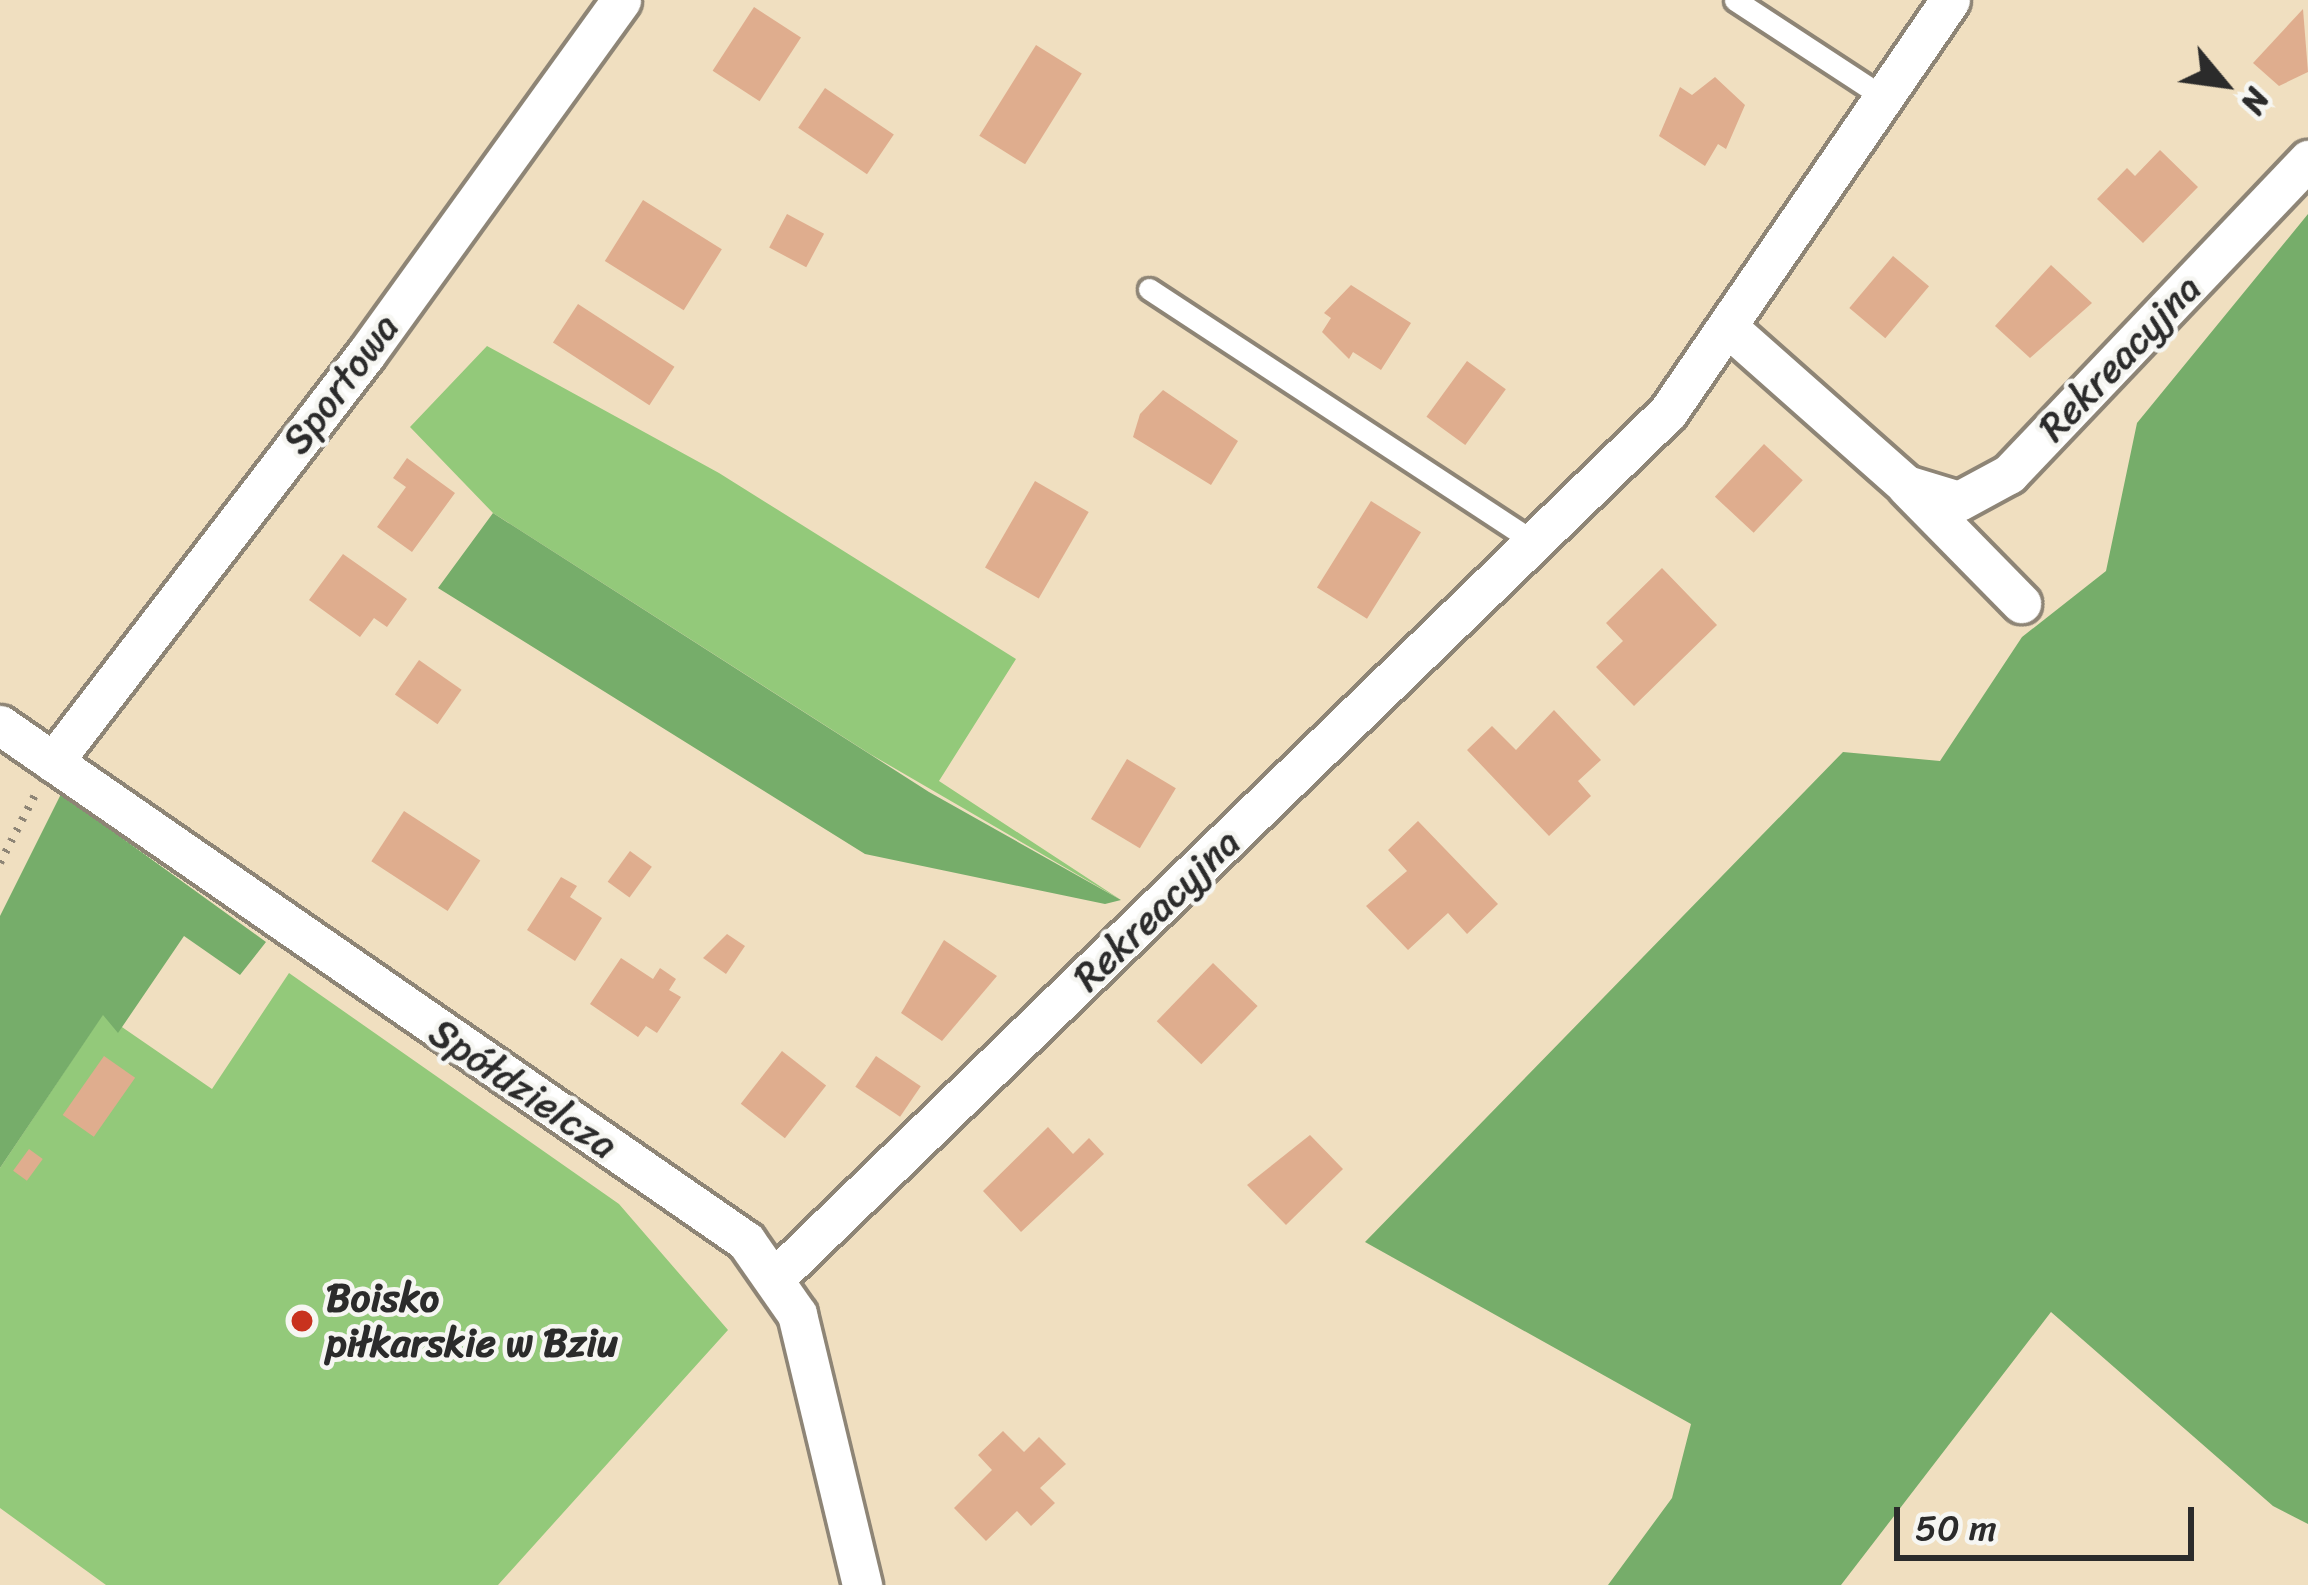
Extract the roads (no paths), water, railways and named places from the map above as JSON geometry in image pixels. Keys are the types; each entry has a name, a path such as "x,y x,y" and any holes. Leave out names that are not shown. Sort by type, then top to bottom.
{"street":[{"name":"Sportowa","path":"52,762 366,354 621,0"},
{"name":"Rekreacyjna","path":"777,1276 1538,544 1668,412 1731,331 1950,0"},
{"name":"Rekreacyjna","path":"1906,485 1959,501 2009,474 2308,160"},
{"name":"Rekreacyjna","path":"1731,331 1906,485 2021,603"},
{"name":"Spółdzielcza","path":"0,725 746,1241 777,1276 823,1402 862,1585"}],"lane":[{"path":"1735,0 1885,98"},
{"path":"1149,289 1538,544"}],"place":[{"name":"Boisko piłkarskie w Bziu","path":"302,1321"}]}
